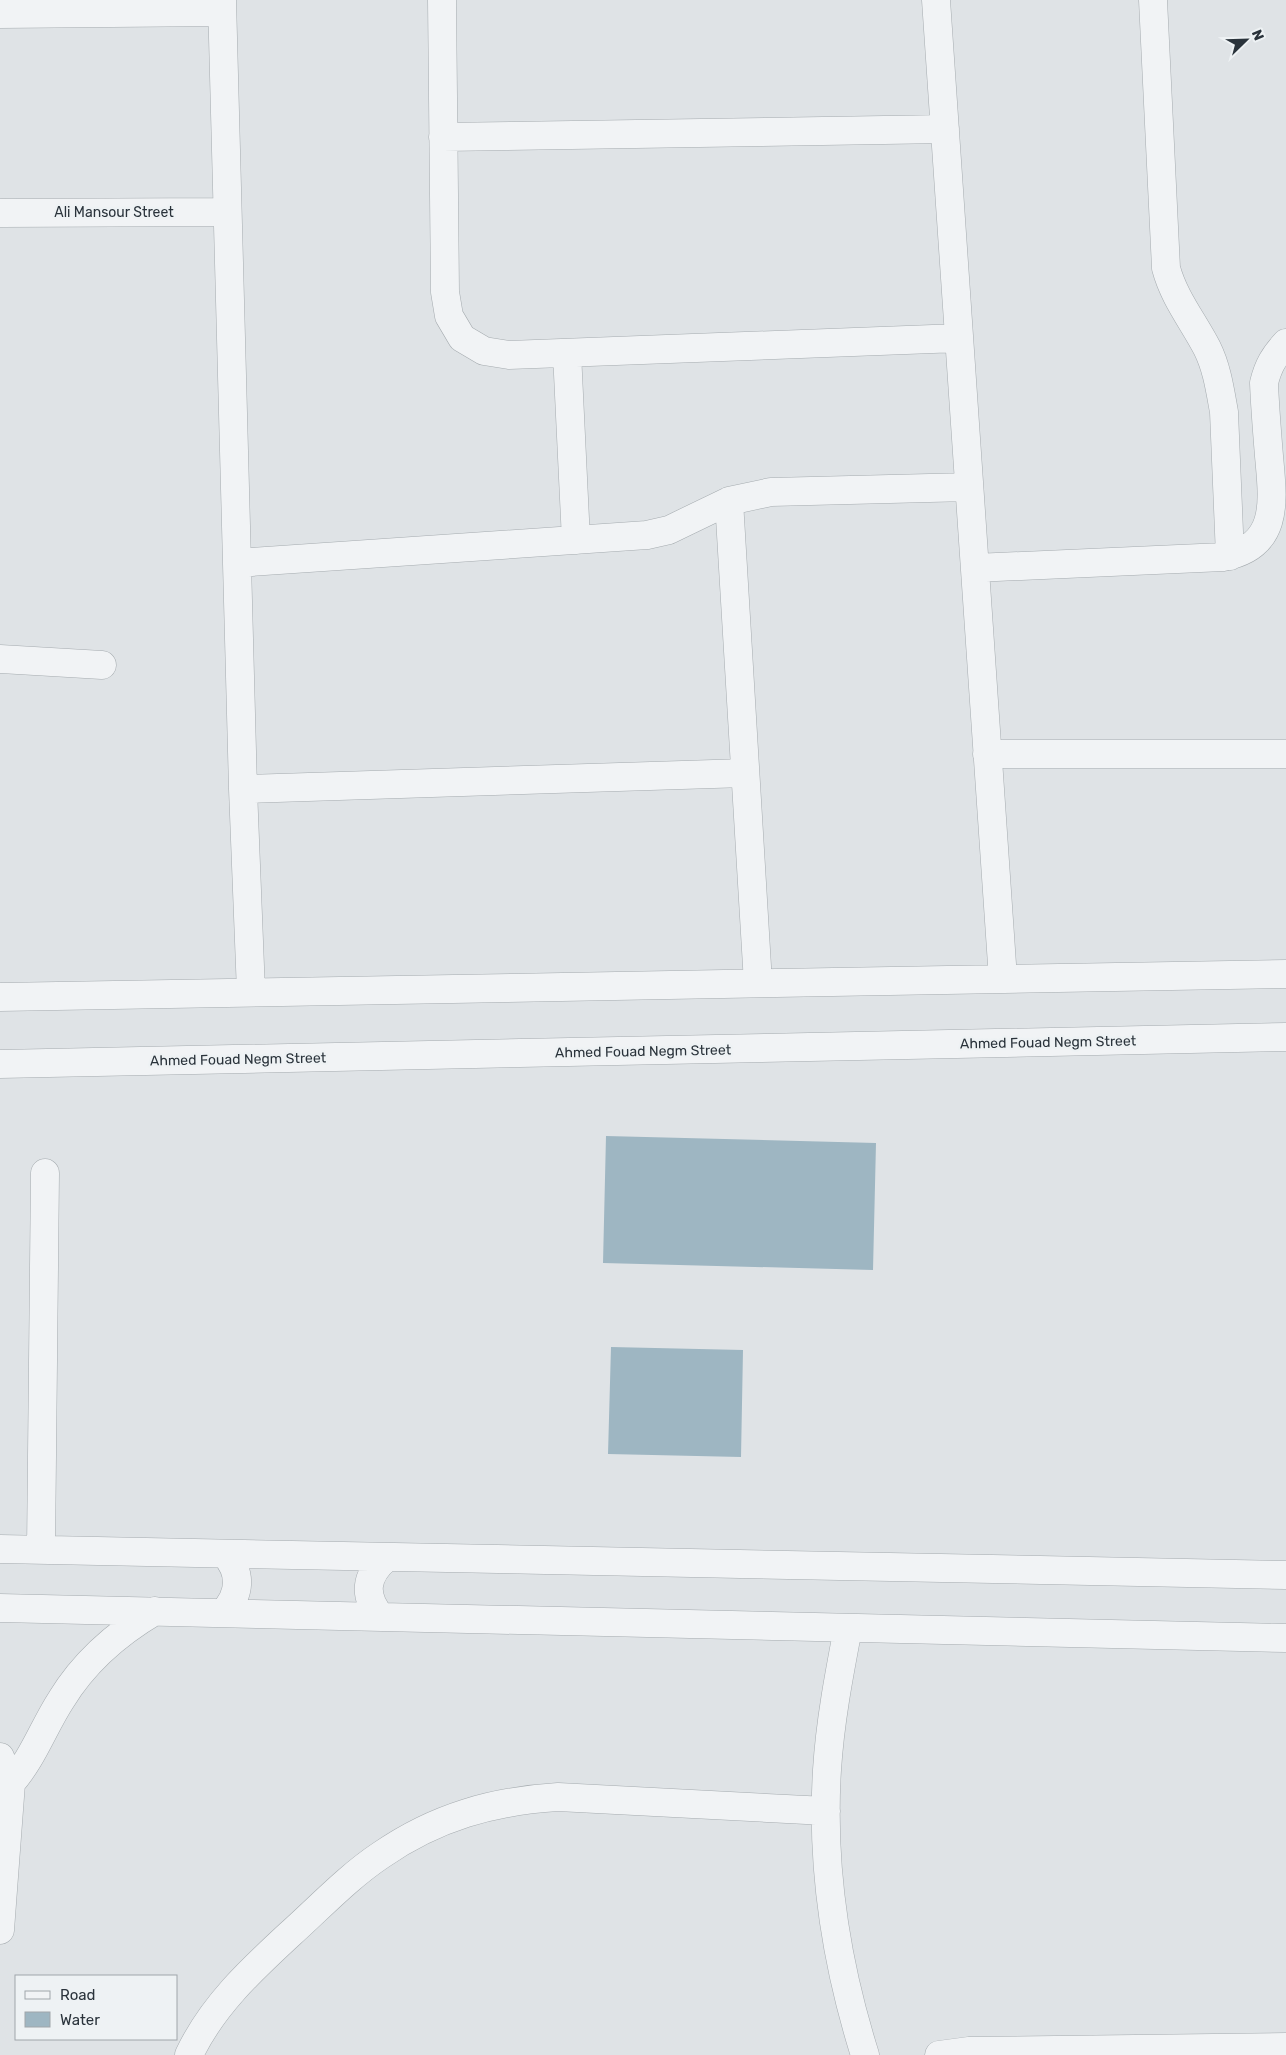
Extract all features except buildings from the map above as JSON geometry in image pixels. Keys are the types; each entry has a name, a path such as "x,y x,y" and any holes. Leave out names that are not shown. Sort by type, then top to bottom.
{"street":[{"path":"442,0 445,292 449,316 462,338 484,351 509,355 959,338"},
{"path":"936,0 1002,979"},
{"path":"1153,0 1166,268 1177,300 1208,350 1216,370 1221,391 1224,412 1230,556"},
{"path":"0,14 111,6 222,6 243,789 251,992"},
{"path":"443,137 945,129"},
{"name":"Ali Mansour Street","path":"0,213 227,212"},
{"path":"975,568 1230,556 1251,546 1266,528 1279,480 1264,383 1268,367 1276,353 1286,343"},
{"path":"567,353 576,540"},
{"path":"237,563 647,535 669,530 729,501 771,492 969,487"},
{"path":"729,501 758,983"},
{"path":"0,659 102,665"},
{"path":"987,754 1286,754"},
{"path":"243,789 745,773"},
{"path":"0,997 1286,974"},
{"name":"Ahmed Fouad Negm Street","path":"0,1064 1286,1037"},
{"path":"41,1550 45,1173"},
{"path":"0,1549 1286,1575"},
{"path":"223,1613 231,1605 236,1595 238,1584 233,1562 225,1554"},
{"path":"381,1616 373,1608 368,1586 371,1575 386,1558"},
{"path":"0,1608 1286,1638"},
{"path":"11,1782 32,1756 60,1701 86,1666 111,1641 155,1611"},
{"path":"848,1628 830,1731 826,1811 827,1865 833,1918 842,1970 865,2055"},
{"path":"0,1758 11,1782 0,1930"},
{"path":"189,2055 210,2018 230,1992 252,1969 335,1893 381,1855 408,1838 450,1818 496,1804 558,1797 826,1811"},
{"path":"939,2055 969,2051 1286,2047"}],"water":[{"path":"606,1136 876,1143 873,1270 603,1263"},
{"path":"611,1347 743,1350 741,1457 608,1454"}]}
